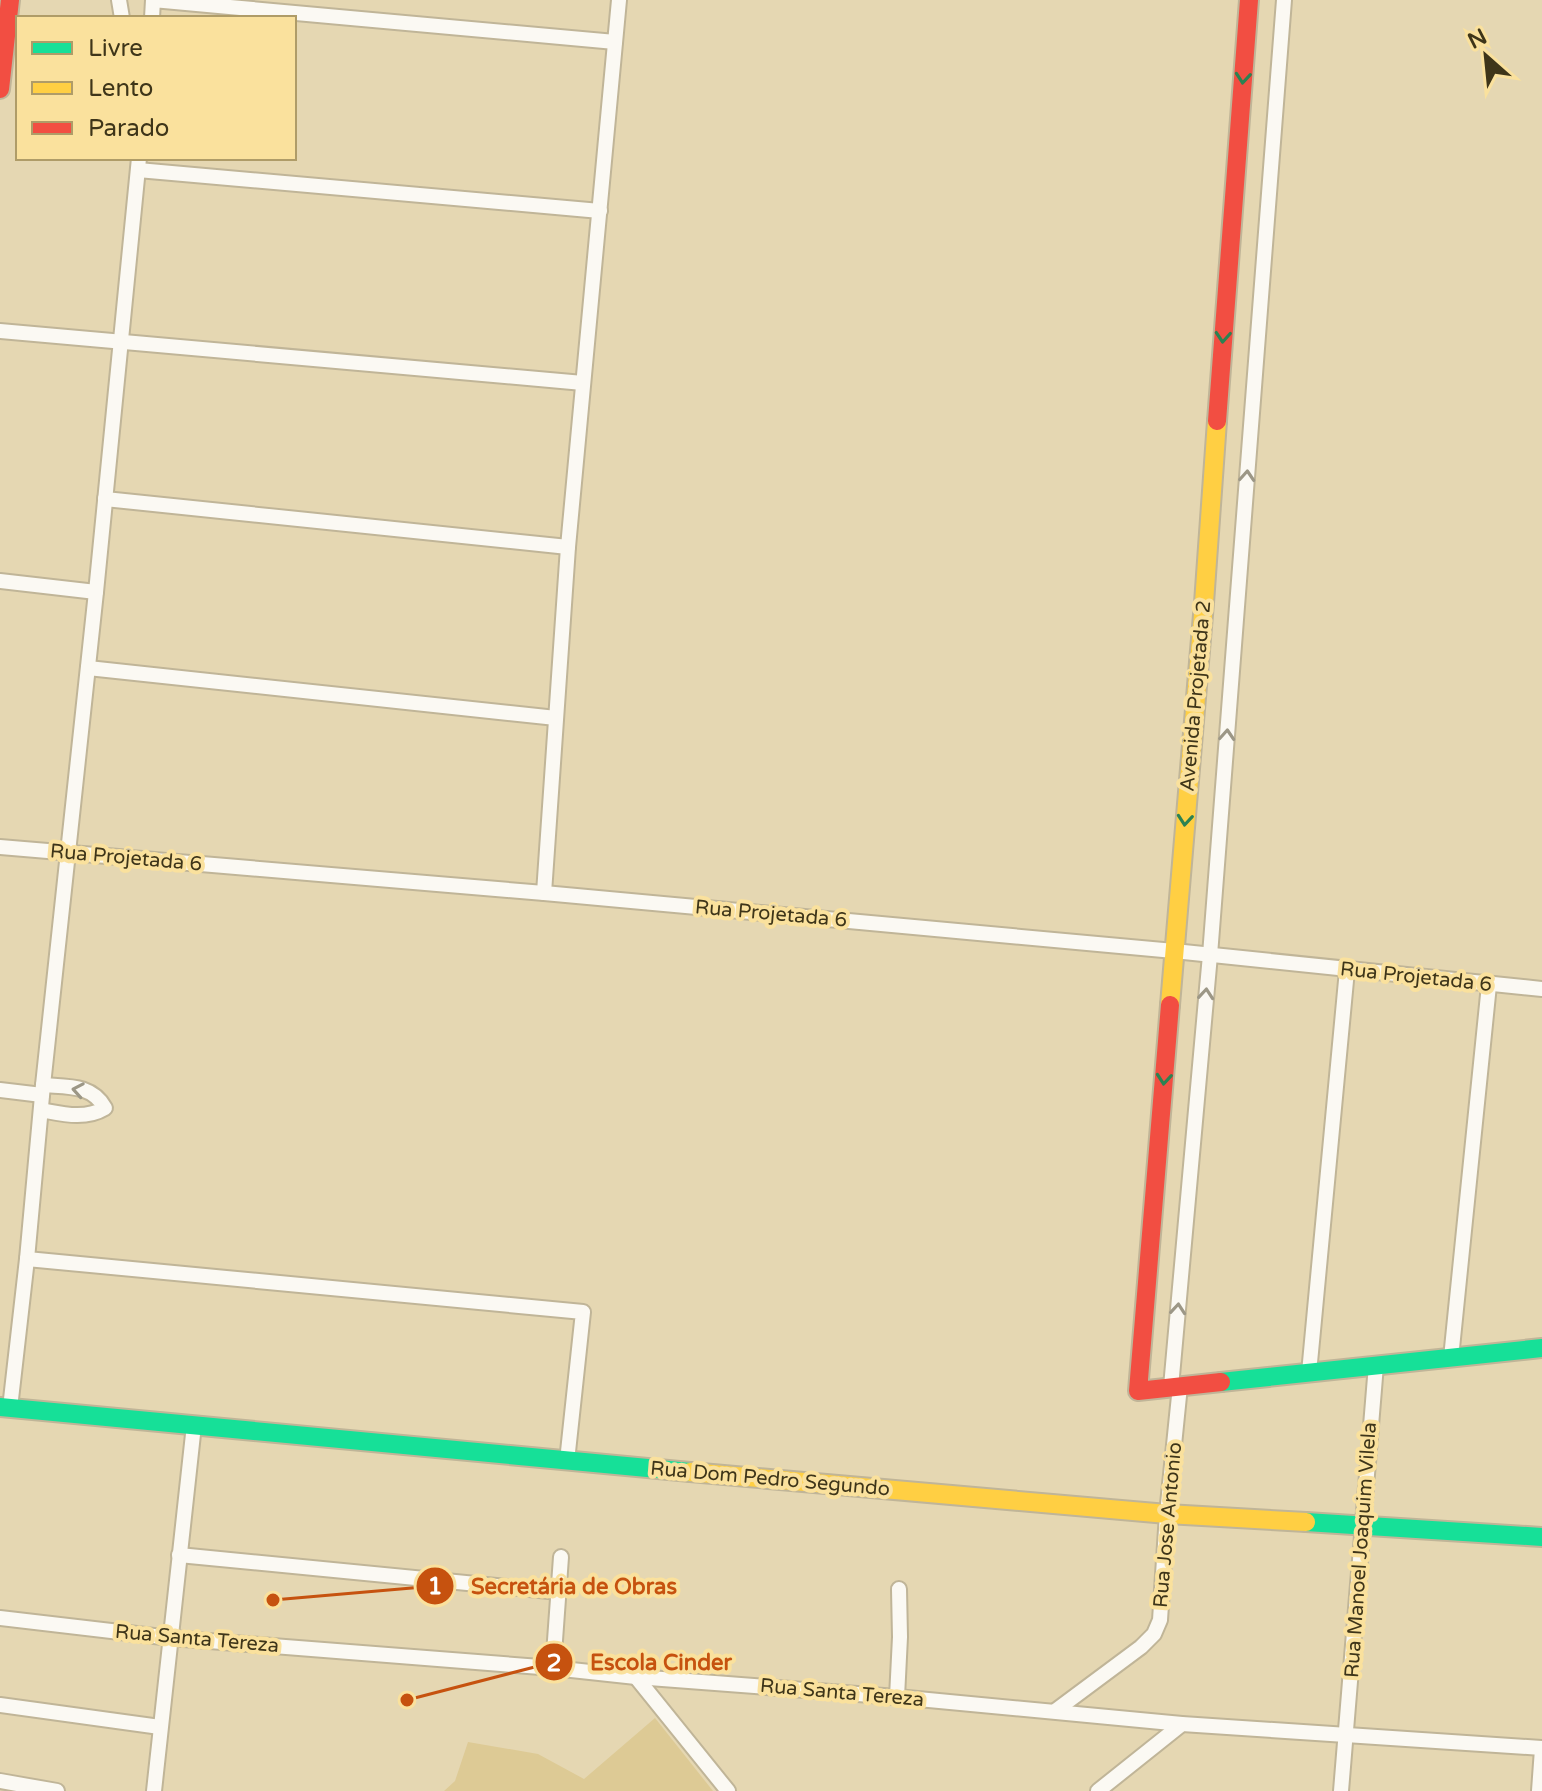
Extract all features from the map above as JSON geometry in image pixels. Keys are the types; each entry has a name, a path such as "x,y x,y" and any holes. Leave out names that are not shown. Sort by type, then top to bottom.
{"street":[{"path":"0,89 10,0"},
{"path":"152,16 153,0 615,42"},
{"path":"544,893 568,547 619,0"},
{"name":"Avenida Projetada 2","path":"1249,0 1204,603 1138,1391 1176,1386 1284,0"},
{"path":"5,1408 27,1259 138,164 600,211"},
{"path":"0,331 583,383"},
{"path":"105,499 568,547"},
{"path":"0,581 96,592"},
{"path":"88,668 556,718"},
{"name":"Rua Projetada 6","path":"0,847 1174,951 1542,989"},
{"path":"1309,1373 1347,970"},
{"path":"1451,1358 1489,985"},
{"path":"0,1090 42,1097"},
{"path":"27,1259 583,1312 567,1461"},
{"path":"1176,1386 1542,1348"},
{"name":"Rua Manoel Joaquim Vilela","path":"1341,1791 1376,1365"},
{"name":"Rua Jose Antonio","path":"1055,1711 1141,1647 1154,1634 1160,1620 1176,1386"},
{"name":"Rua Dom Pedro Segundo","path":"5,1408 1167,1514 1542,1537"},
{"path":"154,1791 194,1425"},
{"path":"179,1555 559,1592"},
{"path":"553,1668 561,1557"},
{"path":"897,1697 899,1589"},
{"name":"Rua Santa Tereza","path":"0,1618 171,1638 897,1697 1182,1724 1542,1748"},
{"path":"636,1677 728,1791"},
{"path":"0,1705 160,1727"},
{"path":"1098,1791 1182,1724"},
{"path":"1539,1791 1542,1748"},
{"path":"0,1781 57,1791"}],"shaded area":[{"path":"655,1718 713,1791 444,1791 455,1781 468,1742 538,1754 584,1779"}],"traffic: fast":[{"path":"1221,1382 1542,1348"},
{"path":"0,1407 690,1472"},
{"path":"1306,1522 1542,1537"}],"traffic: slow":[{"path":"1170,1005 1217,421"},
{"path":"690,1472 1167,1514 1306,1522"}],"traffic: jam":[{"path":"0,89 10,0"},
{"path":"1217,421 1249,0"},
{"path":"1170,1005 1138,1391 1221,1382"}],"place":[{"name":"Secretária de Obras","path":"273,1600"},
{"name":"Escola Cinder","path":"407,1700"}]}
